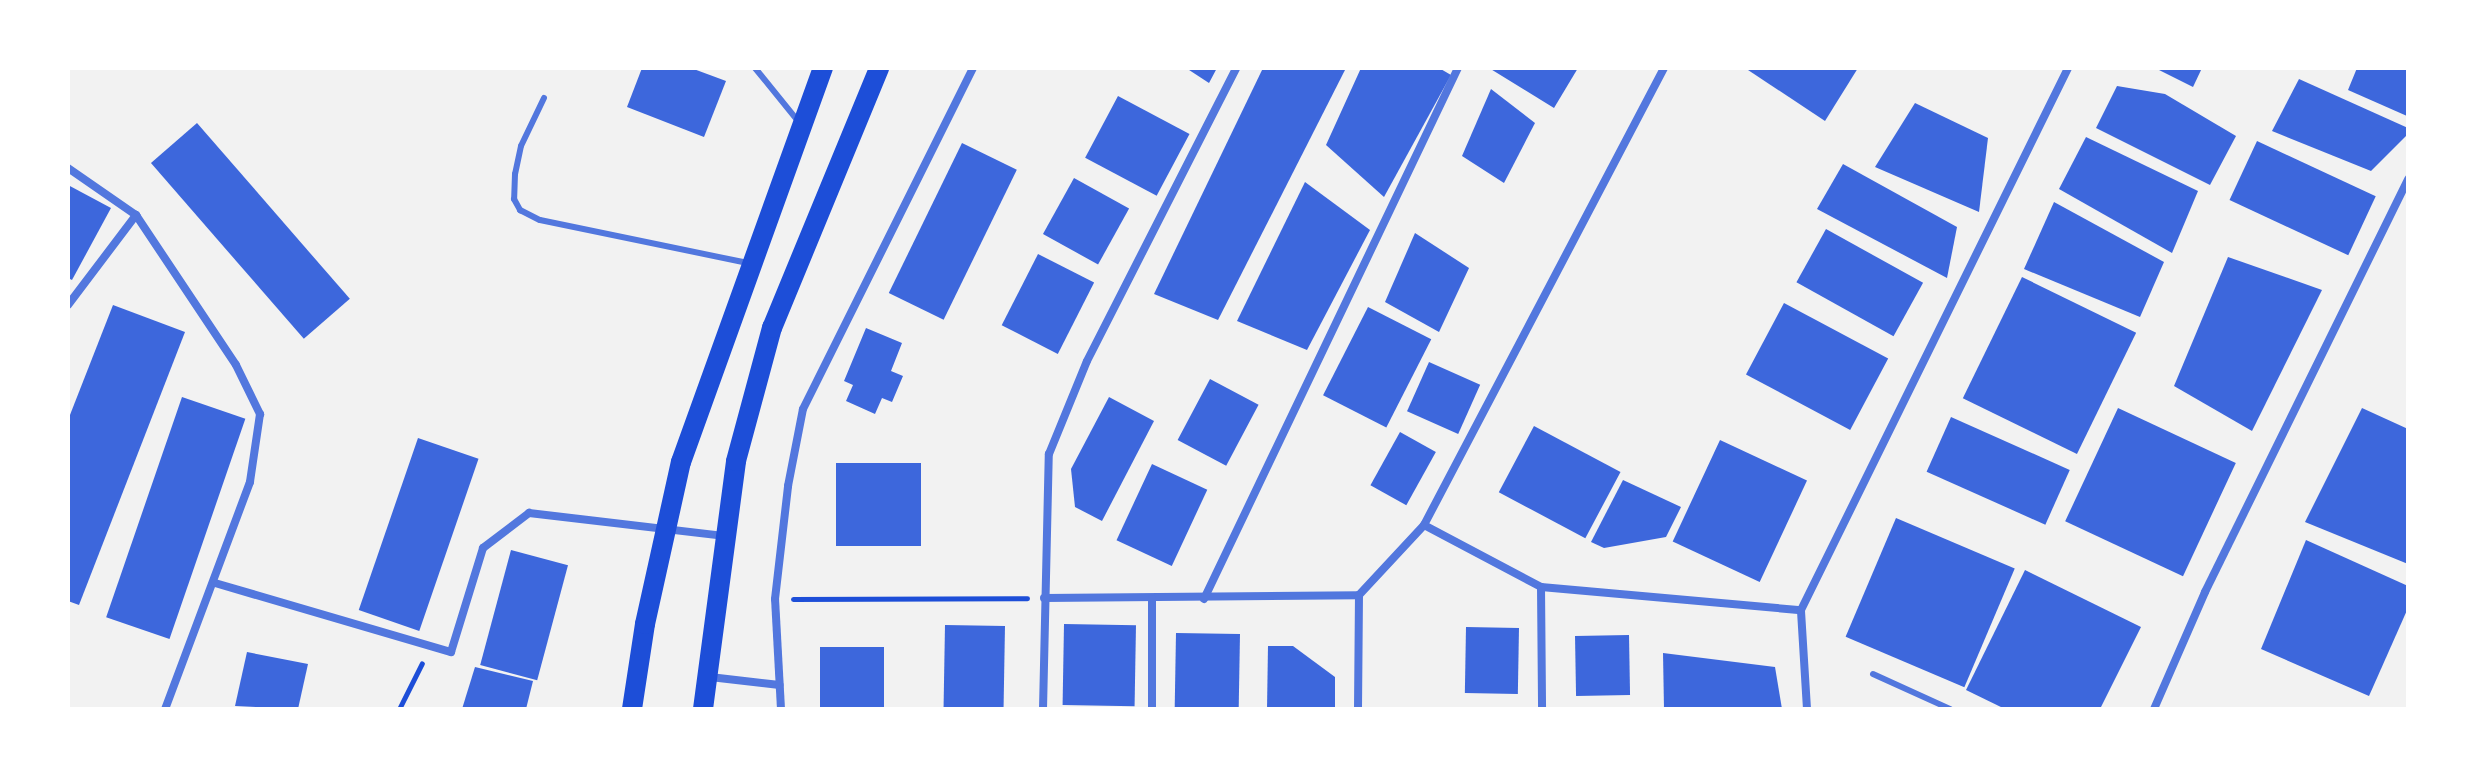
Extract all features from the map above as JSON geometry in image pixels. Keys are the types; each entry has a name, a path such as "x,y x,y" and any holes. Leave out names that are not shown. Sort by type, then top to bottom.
{"main road":[{"path":"632,709 681,462 823,68"},
{"path":"703,709 736,461 772,328 879,68"}],"street":[{"path":"781,709 775,599 788,486 803,409 973,68"},
{"path":"1043,709 1049,454 1087,361 1236,68"},
{"path":"1204,599 1458,68"},
{"path":"1358,709 1359,595 1424,525 1664,68"},
{"path":"1807,709 1801,610 2068,68"},
{"path":"68,168 136,215 236,365 260,414 250,482 215,583 165,709"},
{"path":"2154,709 2218,564 2408,179"},
{"path":"68,305 136,215"},
{"path":"215,583 451,652 483,548 529,513 726,536"},
{"path":"1424,525 1541,587 1801,610"},
{"path":"1541,587 1542,709"},
{"path":"1044,598 1204,599 1359,595"},
{"path":"1152,599 1152,709"},
{"path":"707,677 780,685"}],"lane":[{"path":"755,68 802,125"},
{"path":"544,98 521,146 515,174 514,199 520,210 540,220 751,264"},
{"path":"1873,674 1950,709"}],"path":[{"path":"775,599 1044,598"},
{"path":"399,709 430,646"}],"building":[{"path":"642,68 691,68 726,81 704,137 627,107"},
{"path":"1186,68 1217,68 1209,83"},
{"path":"1263,68 1346,68 1218,320 1154,294"},
{"path":"1361,68 1439,68 1451,75 1384,197 1326,145"},
{"path":"1489,68 1578,68 1554,108"},
{"path":"1745,68 1858,68 1825,121"},
{"path":"2155,68 2202,68 2193,87"},
{"path":"2357,68 2408,68 2407,116 2348,90"},
{"path":"2299,79 2408,128 2408,134 2371,171 2272,131"},
{"path":"2117,86 2165,94 2236,136 2210,185 2096,128"},
{"path":"1491,89 1535,123 1504,183 1462,156"},
{"path":"1118,96 1190,134 1157,196 1085,158"},
{"path":"1915,103 1988,138 1979,212 1875,167"},
{"path":"197,123 350,299 304,339 151,163"},
{"path":"2086,137 2198,191 2172,253 2059,189"},
{"path":"2257,141 2376,196 2348,255 2230,200"},
{"path":"962,143 1017,170 944,320 889,293"},
{"path":"1843,164 1957,227 1947,278 1817,209"},
{"path":"1074,178 1129,209 1098,265 1043,234"},
{"path":"1305,182 1370,230 1307,350 1237,321"},
{"path":"68,185 111,208 72,280 68,278"},
{"path":"2054,202 2164,262 2140,317 2024,269"},
{"path":"1826,229 1923,283 1894,336 1796,282"},
{"path":"1415,233 1469,268 1439,332 1385,302"},
{"path":"1038,254 1094,283 1058,354 1002,325"},
{"path":"2228,257 2322,290 2252,431 2174,386"},
{"path":"2022,277 2136,333 2077,454 1963,398"},
{"path":"1784,303 1888,358 1850,430 1746,375"},
{"path":"113,305 185,332 79,605 68,601 68,420"},
{"path":"1368,307 1431,339 1386,427 1323,395"},
{"path":"866,328 902,343 891,371 903,376 892,402 882,398 875,414 846,401 853,385 844,381"},
{"path":"1429,362 1480,385 1458,434 1407,411"},
{"path":"1210,379 1259,405 1226,466 1178,440"},
{"path":"182,397 245,419 169,639 106,617"},
{"path":"1109,397 1154,421 1102,521 1075,507 1071,469"},
{"path":"2118,408 2236,463 2183,576 2065,521"},
{"path":"2362,408 2408,429 2408,564 2305,522"},
{"path":"1951,417 2070,470 2045,525 1927,472"},
{"path":"1534,426 1621,472 1585,538 1499,492"},
{"path":"1400,432 1436,452 1406,505 1370,485"},
{"path":"418,438 479,459 419,631 359,610"},
{"path":"1720,440 1807,481 1760,582 1673,542"},
{"path":"836,463 921,463 921,546 836,546"},
{"path":"1152,464 1207,490 1172,566 1117,540"},
{"path":"1623,480 1681,507 1666,537 1604,548 1591,542"},
{"path":"1896,518 2015,568 1964,687 1846,637"},
{"path":"2306,540 2408,586 2408,608 2369,696 2261,649"},
{"path":"511,550 568,565 537,680 480,665"},
{"path":"2025,570 2141,627 2100,709 2005,709 1966,690"},
{"path":"1064,624 1136,625 1135,706 1063,705"},
{"path":"945,625 1005,626 1004,709 944,708"},
{"path":"1466,627 1519,628 1518,694 1465,693"},
{"path":"1176,633 1240,634 1239,709 1175,709"},
{"path":"1629,635 1630,695 1576,696 1575,636"},
{"path":"1268,646 1293,646 1335,677 1335,709 1267,709"},
{"path":"820,647 884,647 884,709 820,709"},
{"path":"247,652 308,664 298,709 235,706"},
{"path":"1663,653 1775,667 1782,709 1664,709"},
{"path":"475,667 533,681 526,709 462,709"}]}
